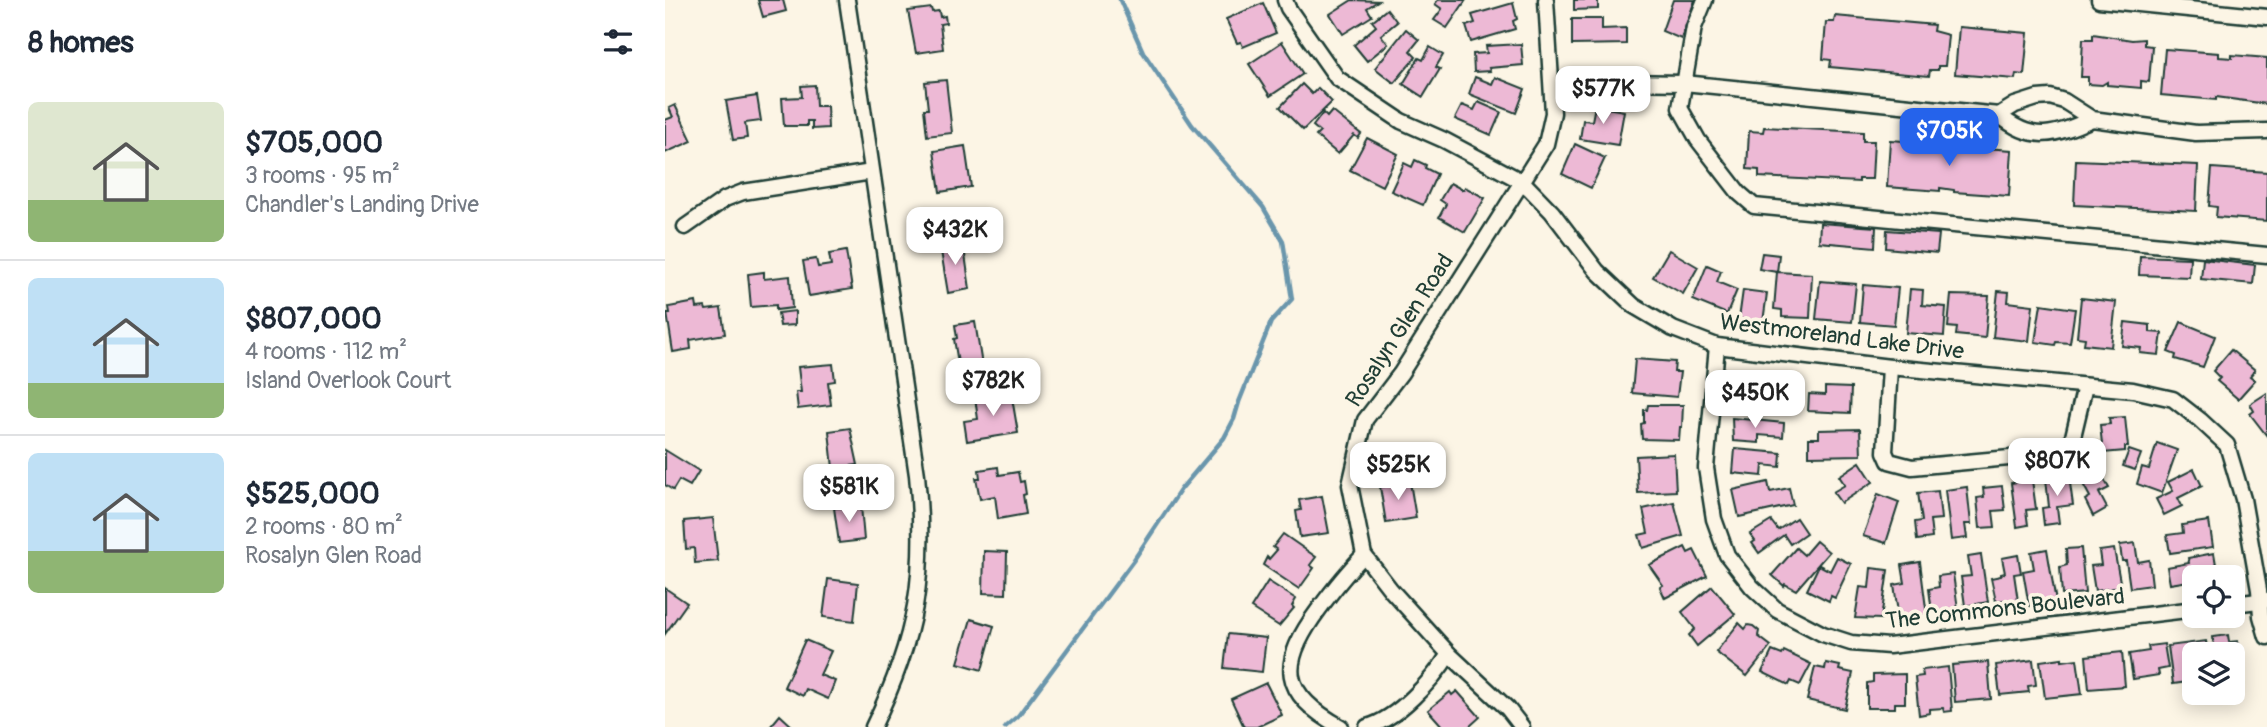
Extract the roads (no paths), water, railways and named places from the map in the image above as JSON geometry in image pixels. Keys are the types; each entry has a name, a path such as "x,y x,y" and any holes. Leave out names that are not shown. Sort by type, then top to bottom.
{"street":[{"path":"847,0 917,475 921,522 921,565 915,612 897,675 873,727"},
{"name":"Westmoreland Lake Drive","path":"1285,0 1287,8 1337,78 1401,121 1523,183 1552,212 1597,271 1634,306 1672,329 1717,346 1890,367 2133,390 2173,399 2200,419 2227,445 2243,499 2263,601 2261,616 2267,637"},
{"name":"Rosalyn Glen Road","path":"1522,727 1508,709 1449,654 1391,590 1364,555 1350,485 1365,420 1401,373 1546,144 1553,113 1546,0"},
{"path":"1705,0 1693,27 1680,108 1692,130 1739,193 1754,206 2267,255"},
{"path":"2099,0 2267,17"},
{"path":"1552,85 1684,83 1999,115 2009,123 2039,135 2058,133 2092,120"},
{"path":"1999,115 2015,105 2036,98 2050,97 2064,101 2092,120 2196,133 2267,131"},
{"path":"685,227 725,199 743,192 872,172"},
{"name":"The Commons Boulevard","path":"1717,346 1706,468 1714,519 1727,555 1752,587 1777,610 1823,634 1851,643 1889,646 2182,611"},
{"path":"1890,367 1885,452 1889,461 1912,467 2053,454 2071,445 2085,386"},
{"path":"1341,727 1301,697 1293,682 1293,650 1302,632 1343,577 1364,555"},
{"path":"2245,603 2263,601"},
{"path":"1367,727 1396,713 1437,673 1449,654"}],"waterway":[{"path":"1005,727 1018,716 1133,561 1181,489 1224,438 1234,419 1271,322 1292,299 1283,241 1263,207 1192,125 1143,52 1120,0"}]}
